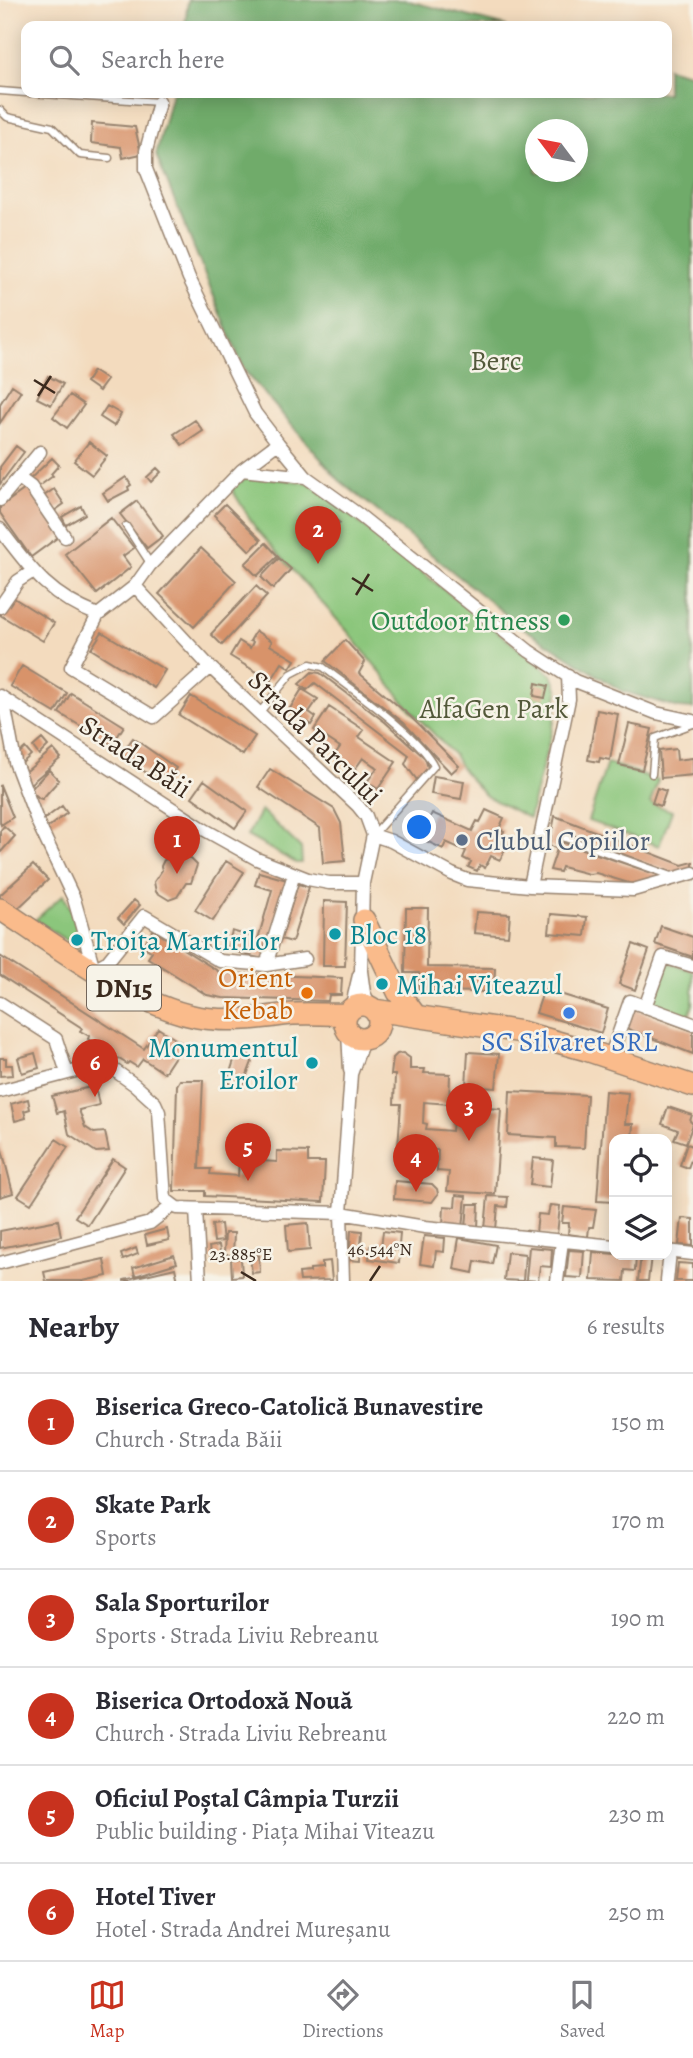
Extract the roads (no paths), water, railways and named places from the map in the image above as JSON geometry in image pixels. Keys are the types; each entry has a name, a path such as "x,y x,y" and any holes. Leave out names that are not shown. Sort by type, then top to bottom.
{"main road":[{"name":"DN15","path":"0,909 94,969 148,1001 168,1009 207,1018 415,1014 522,1032 693,1086"},
{"path":"364,920 398,992 415,1014"},
{"name":"DN15","path":"356,1017 356,1039 372,1036 388,1026 440,1019"}],"street":[{"path":"159,102 146,151 146,169 188,278 255,413 306,477 359,515 529,651 594,689 656,713 693,723"},
{"path":"0,529 32,572 63,598 99,615 135,586 150,565 242,470 278,443"},
{"path":"0,500 40,452"},
{"path":"242,470 306,477"},
{"path":"19,478 31,487 65,537"},
{"path":"0,607 18,581 32,572"},
{"name":"Strada Parcului","path":"135,586 210,667 358,806 366,816 373,835 391,841 467,880 530,886 633,890 693,873"},
{"name":"Strada Băii","path":"99,615 71,667 154,718 210,667"},
{"path":"530,886 569,699 569,676"},
{"path":"1,697 15,762 38,822 74,899 94,969 107,961 144,916 220,961 266,965 305,959"},
{"name":"Strada Băii","path":"1,697 205,830 257,859 295,874 329,883 363,883"},
{"path":"343,1281 341,1213 361,971 363,883 373,835"},
{"path":"266,965 295,874"},
{"path":"645,1007 663,957 693,966"},
{"path":"356,1017 364,993 361,971"},
{"path":"610,1058 630,1001 692,1021"},
{"path":"0,1003 56,1039 67,1073"},
{"path":"351,1074 362,1046 372,1036"},
{"path":"0,1091 91,1067 105,1067 135,1085 155,1103 159,1112 165,1199 173,1205 196,1210 341,1213 425,1227 609,1246"},
{"path":"0,1264 150,1223 173,1205"},
{"path":"196,1210 200,1281"},
{"path":"557,1281 562,1241"},
{"path":"672,1251 693,1254"},
{"path":"667,1281 668,1260"}],"lane":[{"path":"0,91 21,92"},
{"path":"101,98 159,102"},
{"path":"0,110 7,117 52,127 80,155 109,158"},
{"path":"126,526 151,562 150,565"},
{"path":"260,712 291,674 310,664 323,667 404,731 429,757 434,766 373,835"},
{"path":"652,774 655,738 693,723"},
{"path":"565,838 676,878"}],"place":[{"name":"Skate Park","path":"318,564"},
{"name":"Outdoor fitness","path":"564,620"},
{"name":"Clubul Copiilor","path":"462,840"},
{"name":"Biserica Greco-Catolică Bunavestire","path":"177,874"},
{"name":"Bloc 18","path":"335,934"},
{"name":"Troița Martirilor","path":"77,940"},
{"name":"Mihai Viteazul","path":"382,984"},
{"name":"Orient Kebab","path":"307,993"},
{"name":"SC Silvaret SRL","path":"569,1013"},
{"name":"Monumentul Eroilor","path":"312,1063"},
{"name":"Hotel Tiver","path":"95,1097"},
{"name":"Sala Sporturilor","path":"469,1141"},
{"name":"Oficiul Poștal Câmpia Turzii","path":"248,1181"},
{"name":"Biserica Ortodoxă Nouă","path":"416,1192"}],"park label":[{"name":"Berc","path":"496,360"},
{"name":"AlfaGen Park","path":"494,708"}]}
